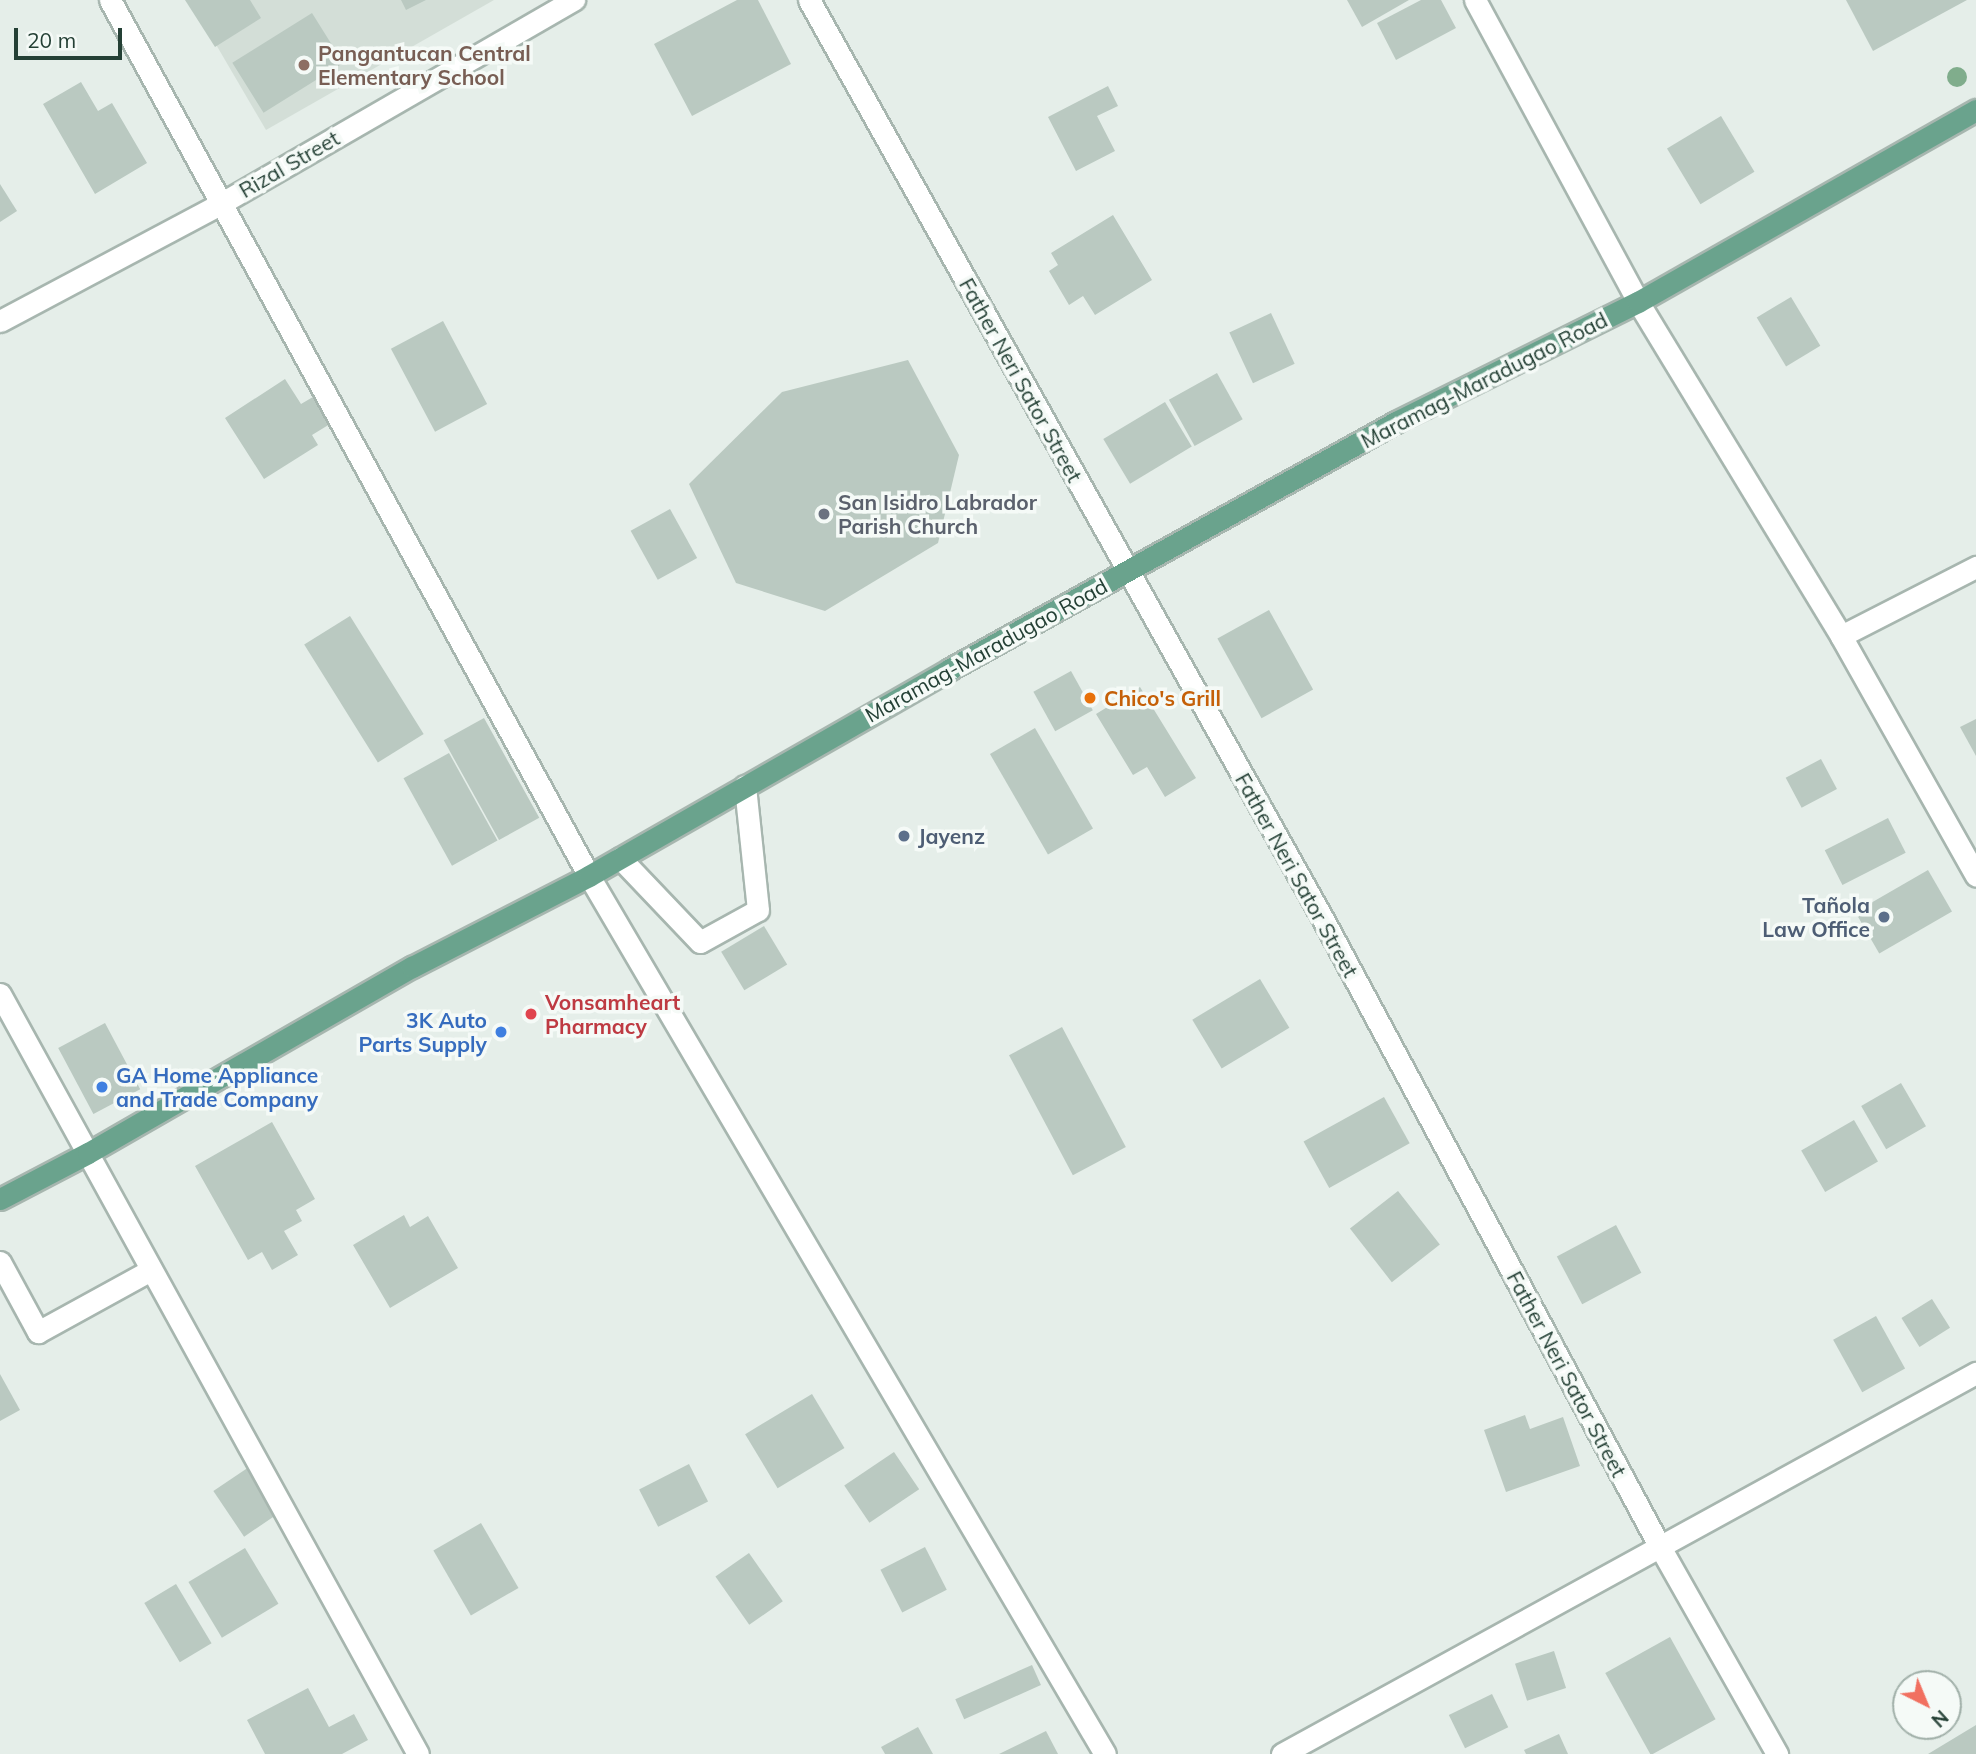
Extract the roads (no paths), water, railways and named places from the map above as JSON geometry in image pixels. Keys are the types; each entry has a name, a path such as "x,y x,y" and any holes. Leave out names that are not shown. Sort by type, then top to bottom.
{"main road":[{"name":"Maramag-Maradugao Road","path":"0,1199 88,1153 412,967 589,876 1128,570 1396,422 1639,302 1976,110"}],"street":[{"path":"110,0 589,876 1105,1754"},
{"name":"Rizal Street","path":"0,321 220,204 574,0"},
{"name":"Father Neri Sator Street","path":"809,0 1324,921 1660,1547 1777,1754"},
{"path":"1475,0 1639,302 1841,636 1976,876"},
{"path":"1841,636 1976,567"},
{"path":"620,858 700,942 758,910 746,786"},
{"path":"0,994 418,1754"},
{"path":"0,1262 38,1332 151,1270"},
{"path":"1282,1754 1976,1373"}],"place":[{"name":"Pangantucan Central Elementary School","path":"304,65"},
{"name":"San Isidro Labrador Parish Church","path":"824,514"},
{"name":"Chico's Grill","path":"1090,698"},
{"name":"Jayenz","path":"904,836"},
{"name":"Tañola Law Office","path":"1884,917"},
{"name":"Vonsamheart Pharmacy","path":"531,1014"},
{"name":"3K Auto Parts Supply","path":"501,1032"},
{"name":"GA Home Appliance and Trade Company","path":"102,1087"}]}
